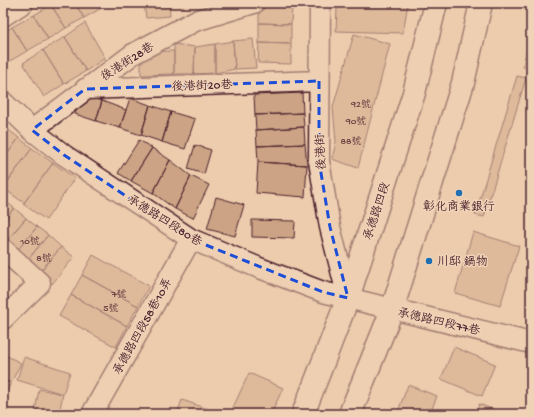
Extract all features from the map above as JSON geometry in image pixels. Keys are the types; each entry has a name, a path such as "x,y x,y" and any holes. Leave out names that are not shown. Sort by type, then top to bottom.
{"main road":[{"name":"承德路四段","path":"303,414 348,298 414,93 436,3"},
{"path":"350,414 392,310 463,83 481,3"}],"street":[{"path":"3,16 23,3"},
{"name":"後港街28巷","path":"32,130 133,54 195,21 254,3"},
{"name":"後港街","path":"320,3 319,161 330,227 348,298"},
{"name":"後港街20巷","path":"85,90 319,81"},
{"name":"承德路四段80巷","path":"3,102 32,130 64,156 191,238 257,267 323,292 348,298"},
{"name":"承德路四段58巷10弄","path":"92,414 191,238"},
{"path":"3,250 40,283 3,319"},
{"name":"承德路四段77巷","path":"348,298 531,343"}],"highlighted area":[{"path":"319,81 319,161 330,227 348,298 323,292 191,239 64,155 32,130 85,89"}],"building":[{"path":"54,3 75,3 84,18 66,28 51,5"},
{"path":"75,3 103,3 105,6 84,18"},
{"path":"144,3 169,3 170,16 146,18"},
{"path":"339,3 408,3 403,33 336,31 337,7"},
{"path":"51,5 66,28 48,39 34,15"},
{"path":"259,6 292,7 291,24 259,23"},
{"path":"34,15 48,39 27,51 12,27"},
{"path":"85,23 105,58 86,71 65,37"},
{"path":"259,23 291,24 291,44 259,43"},
{"path":"12,27 27,51 3,65 3,33"},
{"path":"531,27 531,68 523,67"},
{"path":"354,34 390,44 358,168 332,159 336,142 333,107"},
{"path":"65,37 86,71 64,84 43,50"},
{"path":"253,39 256,68 235,69 233,41"},
{"path":"233,41 235,69 215,73 215,44"},
{"path":"259,43 291,44 291,64 258,63"},
{"path":"174,44 195,47 194,74 174,74"},
{"path":"215,44 215,73 194,74 195,47"},
{"path":"43,50 64,84 44,97 23,63"},
{"path":"174,51 174,74 141,75 141,52"},
{"path":"517,76 526,78 484,217 475,215"},
{"path":"302,93 303,113 255,115 254,95"},
{"path":"81,95 102,101 96,121 75,114"},
{"path":"130,98 150,105 141,135 120,128"},
{"path":"102,101 126,110 120,128 96,121"},
{"path":"150,105 171,112 162,142 141,135"},
{"path":"171,112 195,119 185,149 162,142"},
{"path":"303,113 304,127 256,130 255,115"},
{"path":"5,127 19,138 3,160 3,129"},
{"path":"304,127 305,144 257,146 256,130"},
{"path":"19,138 32,148 4,187 3,160"},
{"path":"139,140 152,148 131,181 118,173"},
{"path":"305,144 307,165 258,162 257,146"},
{"path":"195,145 211,150 204,174 188,169"},
{"path":"32,148 53,163 24,203 3,188"},
{"path":"152,148 170,160 153,193 131,181"},
{"path":"170,160 191,176 175,209 153,193"},
{"path":"258,162 307,165 305,197 256,193"},
{"path":"53,163 75,178 46,220 23,204"},
{"path":"191,176 209,185 193,218 175,209"},
{"path":"216,197 244,205 235,236 207,229"},
{"path":"3,199 14,208 3,222"},
{"path":"14,208 26,218 4,244 3,222"},
{"path":"26,218 37,227 15,253 4,244"},
{"path":"252,220 295,221 294,238 252,237"},
{"path":"37,227 48,235 26,262 15,253"},
{"path":"473,232 519,246 500,306 455,293"},
{"path":"48,235 61,247 39,273 26,262"},
{"path":"61,247 74,257 52,284 39,273"},
{"path":"93,255 149,286 138,306 82,275"},
{"path":"82,275 138,306 127,326 71,295"},
{"path":"71,295 127,326 116,347 59,316"},
{"path":"454,347 495,364 482,396 441,379"},
{"path":"3,354 21,363 11,383 3,380"},
{"path":"24,357 70,372 63,394 17,380"},
{"path":"249,373 283,388 271,414 230,414"},
{"path":"3,380 11,383 3,399"},
{"path":"408,385 437,396 430,414 397,414"},
{"path":"39,389 63,394 59,414 49,414 35,411"},
{"path":"182,400 214,411 213,414 177,414"},
{"path":"479,404 505,414 476,414"}],"place":[{"name":"彰化商業銀行","path":"459,193"},
{"name":"川邸 鍋物","path":"429,261"}]}
